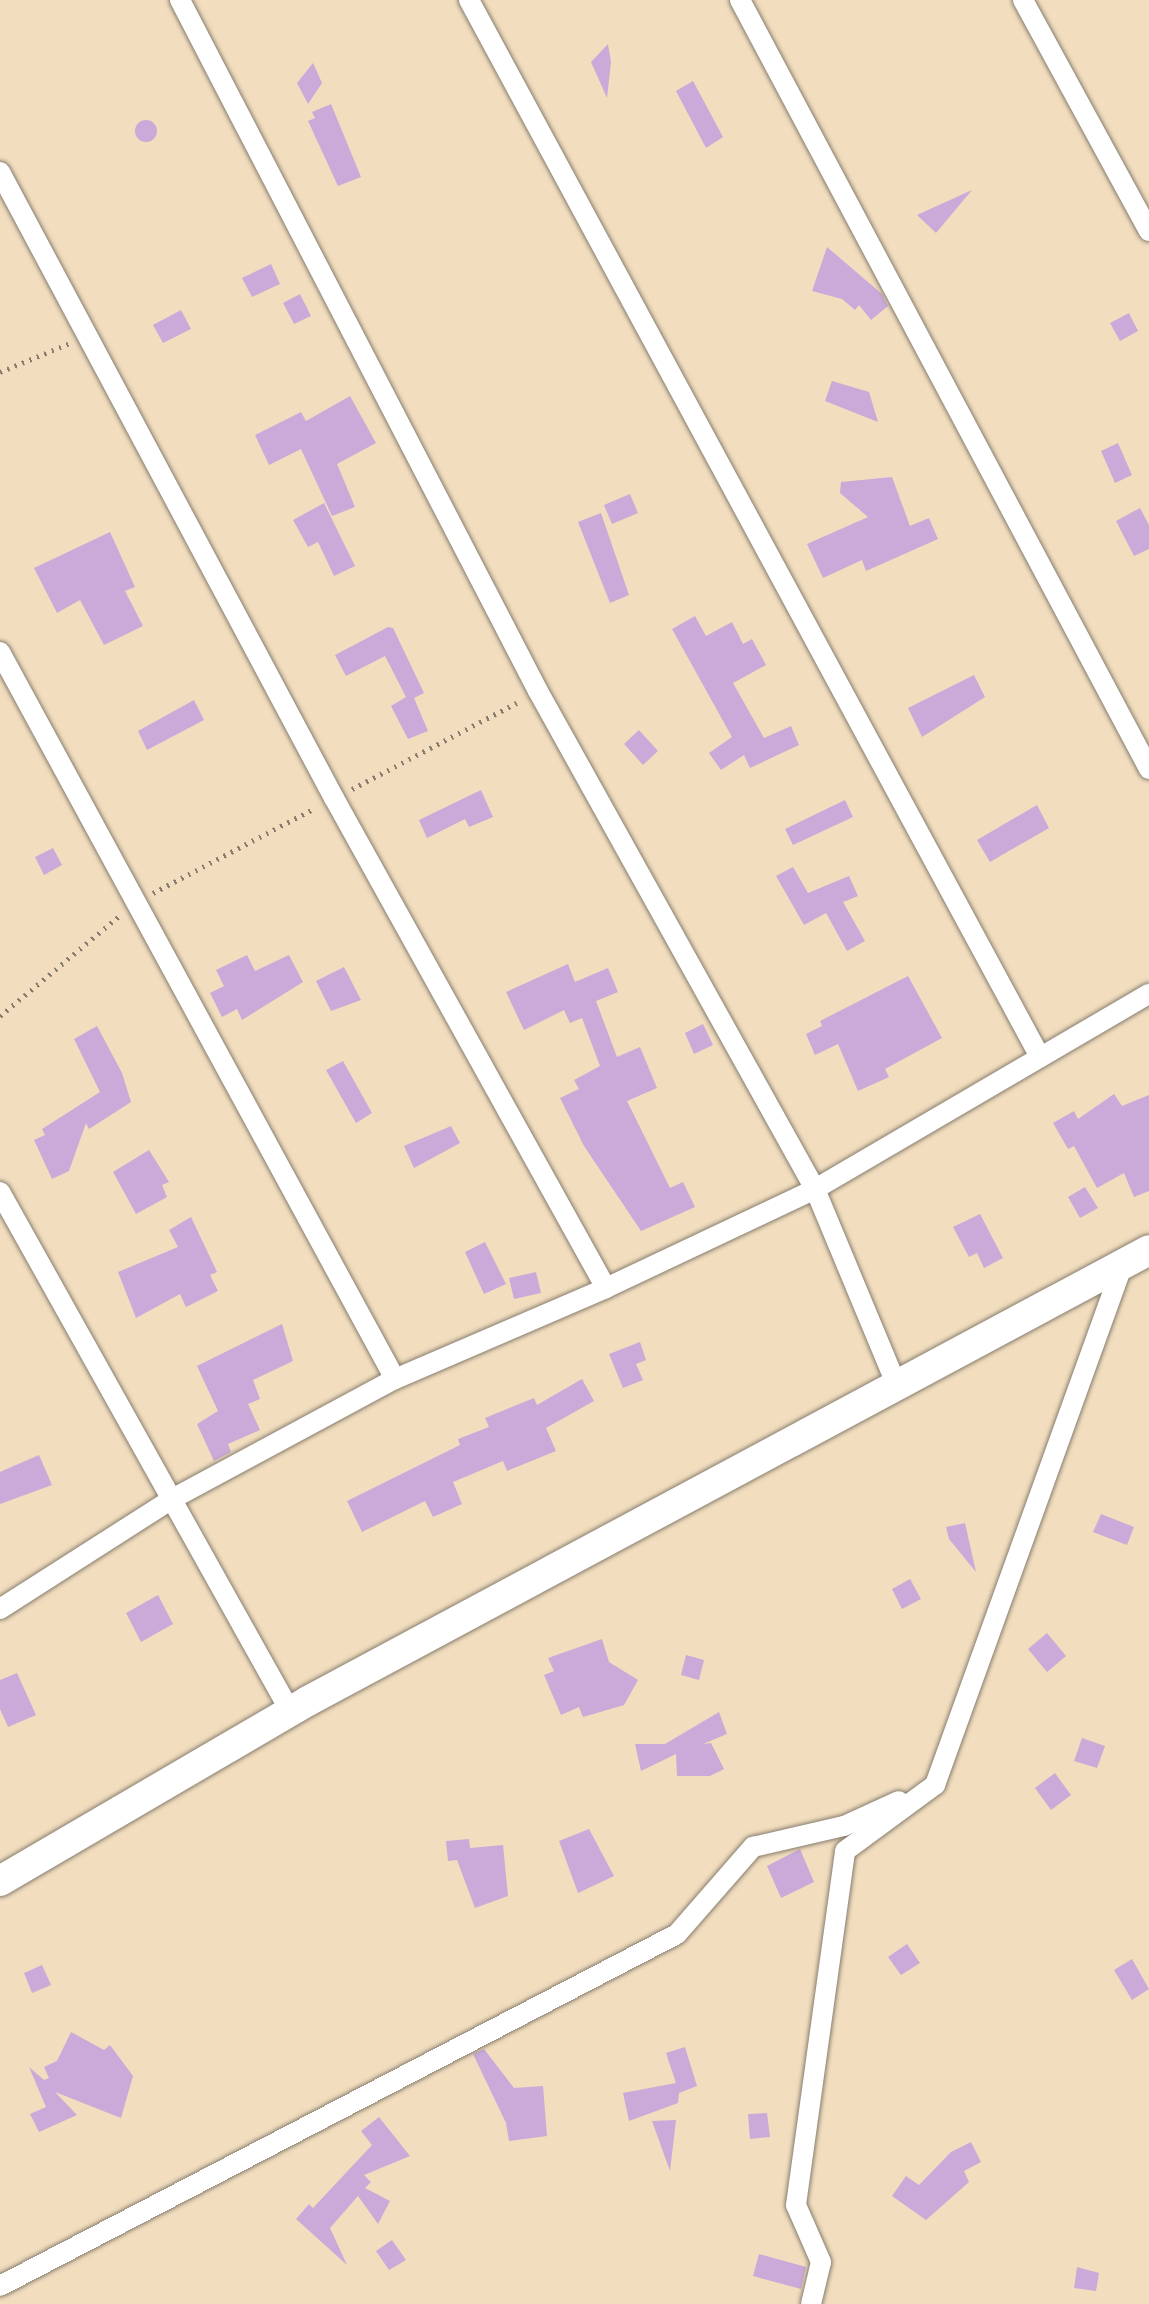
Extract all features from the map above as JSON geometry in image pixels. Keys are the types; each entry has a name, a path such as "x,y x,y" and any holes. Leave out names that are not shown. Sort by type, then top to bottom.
{"street":[{"path":"180,0 538,691 815,1189 897,1386"},
{"path":"469,0 1040,1057"},
{"path":"740,0 1149,769"},
{"path":"1023,0 1149,231"},
{"path":"1034,19 1043,0"},
{"path":"0,172 334,798 606,1288"},
{"path":"0,652 395,1379"},
{"path":"0,1609 172,1499 395,1379 606,1288 815,1189 1149,994"},
{"path":"0,1192 290,1711"},
{"path":"0,1881 290,1711 1136,1257"},
{"path":"811,2304 821,2262 796,2205 845,1851 935,1785 1136,1257"},
{"path":"0,2286 677,1934 753,1847 844,1826 935,1785"}],"path":[{"path":"0,372 88,336"},
{"path":"0,1016 136,902 538,691"}],"building":[{"path":"608,44 611,62 607,98 591,62"},
{"path":"313,63 322,83 308,104 297,83"},
{"path":"693,81 723,137 706,148 676,91"},
{"path":"331,104 361,177 338,186 308,121 315,118 312,112"},
{"path":"146,120 154,123 157,131 154,139 146,142 138,139 135,131 138,123"},
{"path":"972,190 936,233 917,215"},
{"path":"827,247 882,294 888,306 871,320 859,305 855,310 842,299 812,291"},
{"path":"271,264 280,284 252,297 242,278"},
{"path":"300,294 311,316 294,324 283,303"},
{"path":"181,310 191,329 163,343 153,325"},
{"path":"1129,313 1138,331 1120,341 1110,323"},
{"path":"832,381 869,392 878,422 825,401"},
{"path":"350,396 376,443 337,464 355,507 332,516 301,449 269,465 255,435 301,412 306,421"},
{"path":"1118,443 1132,475 1115,483 1101,451"},
{"path":"892,477 910,526 929,518 938,539 866,571 862,560 823,578 807,544 868,517 840,493 841,482"},
{"path":"630,494 638,513 612,524 604,505"},
{"path":"324,503 355,566 334,576 318,542 308,547 293,520"},
{"path":"1140,508 1149,525 1149,549 1134,556 1116,521"},
{"path":"601,513 629,595 610,603 578,522"},
{"path":"110,532 135,587 125,591 143,626 104,645 80,600 57,613 34,568"},
{"path":"695,616 706,636 732,622 743,644 752,639 766,665 733,683 764,738 791,726 799,745 750,768 744,755 721,770 709,753 732,737 672,629"},
{"path":"388,627 393,628 424,693 414,698 428,731 408,739 391,706 406,697 385,656 346,676 335,655"},
{"path":"974,675 985,697 922,737 908,708"},
{"path":"194,700 204,720 147,750 138,731"},
{"path":"639,730 658,751 643,765 624,744"},
{"path":"481,790 493,817 469,827 465,819 427,838 419,820"},
{"path":"845,800 853,817 793,845 785,829"},
{"path":"1037,805 1049,828 990,862 977,840"},
{"path":"53,848 62,865 44,875 35,857"},
{"path":"793,867 808,893 849,876 858,896 843,902 865,941 847,951 826,913 804,925 776,876"},
{"path":"247,955 255,971 289,955 303,982 242,1020 237,1009 222,1017 210,993 224,986 216,970"},
{"path":"568,964 575,982 608,968 618,992 596,1001 617,1057 640,1047 657,1088 627,1101 670,1188 683,1182 695,1207 641,1231 584,1146 560,1098 579,1089 574,1080 600,1066 582,1018 570,1023 564,1010 524,1030 506,992"},
{"path":"344,967 361,1000 331,1011 316,981"},
{"path":"908,976 942,1038 885,1069 889,1077 858,1091 838,1044 815,1055 806,1034 822,1026 820,1021"},
{"path":"703,1024 713,1045 694,1054 685,1033"},
{"path":"97,1026 122,1073 131,1102 89,1129 86,1123 69,1171 52,1179 34,1140 45,1135 42,1129 100,1092 74,1039"},
{"path":"343,1061 372,1113 356,1123 326,1070"},
{"path":"1114,1094 1122,1106 1149,1095 1149,1191 1134,1197 1124,1173 1097,1188 1074,1146 1068,1149 1053,1123 1074,1111 1078,1119"},
{"path":"451,1126 460,1143 414,1168 404,1146"},
{"path":"149,1150 169,1182 162,1185 167,1197 136,1214 113,1172"},
{"path":"1085,1187 1098,1208 1080,1218 1068,1197"},
{"path":"980,1214 1003,1258 984,1268 977,1253 969,1257 953,1227"},
{"path":"191,1217 217,1272 210,1275 218,1291 186,1307 180,1294 136,1318 118,1272 178,1247 169,1230"},
{"path":"485,1242 506,1284 484,1294 465,1252"},
{"path":"536,1272 541,1293 514,1299 509,1278"},
{"path":"282,1324 293,1361 253,1380 260,1399 248,1404 260,1430 228,1444 231,1452 214,1461 197,1424 218,1411 197,1366"},
{"path":"640,1342 646,1360 636,1364 643,1380 623,1388 609,1354"},
{"path":"582,1379 594,1401 546,1428 556,1451 507,1471 503,1461 453,1482 462,1504 433,1517 425,1501 362,1532 347,1501 460,1445 458,1439 489,1427 485,1418 534,1398 537,1405"},
{"path":"39,1455 52,1485 0,1504 0,1472"},
{"path":"1101,1514 1134,1527 1127,1545 1093,1532"},
{"path":"965,1523 976,1572 949,1539 946,1527"},
{"path":"910,1579 921,1599 902,1609 892,1589"},
{"path":"158,1595 173,1624 141,1642 126,1613"},
{"path":"1047,1633 1066,1656 1047,1672 1028,1649"},
{"path":"602,1639 609,1662 638,1680 624,1705 583,1717 579,1707 561,1715 544,1675 554,1671 548,1658"},
{"path":"686,1655 704,1660 699,1680 681,1675"},
{"path":"17,1673 36,1715 8,1727 0,1709 0,1680"},
{"path":"719,1712 727,1734 703,1744 711,1743 724,1769 710,1776 677,1776 676,1754 641,1771 635,1744 665,1744"},
{"path":"1082,1738 1105,1746 1097,1768 1074,1761"},
{"path":"1055,1773 1071,1795 1051,1810 1035,1788"},
{"path":"589,1829 614,1876 578,1893 559,1841"},
{"path":"469,1839 470,1848 503,1845 508,1896 475,1908 457,1860 448,1861 446,1841"},
{"path":"800,1849 814,1882 781,1898 767,1866"},
{"path":"907,1944 920,1963 901,1975 888,1957"},
{"path":"1132,1959 1149,1989 1132,2000 1114,1970"},
{"path":"42,1965 51,1985 32,1993 24,1973"},
{"path":"71,2032 104,2050 110,2045 133,2076 121,2118 55,2092 77,2115 39,2132 30,2114 46,2107 29,2067 44,2080 49,2078 44,2067 57,2061"},
{"path":"685,2047 697,2086 679,2093 678,2103 629,2121 623,2093 676,2083 666,2053"},
{"path":"484,2049 514,2088 543,2086 547,2136 509,2141 506,2123 473,2054"},
{"path":"767,2113 770,2137 750,2139 748,2114"},
{"path":"379,2117 410,2156 364,2175 371,2182 365,2188 390,2201 378,2224 358,2196 330,2228 347,2265 296,2219 309,2204 313,2208 372,2145 361,2131"},
{"path":"676,2120 670,2171 652,2121"},
{"path":"971,2142 981,2162 964,2171 969,2182 926,2220 892,2196 906,2176 919,2185 951,2152"},
{"path":"392,2240 406,2260 389,2270 376,2251"},
{"path":"759,2254 806,2267 801,2289 753,2276"},
{"path":"1077,2267 1099,2273 1096,2291 1074,2288"}]}
